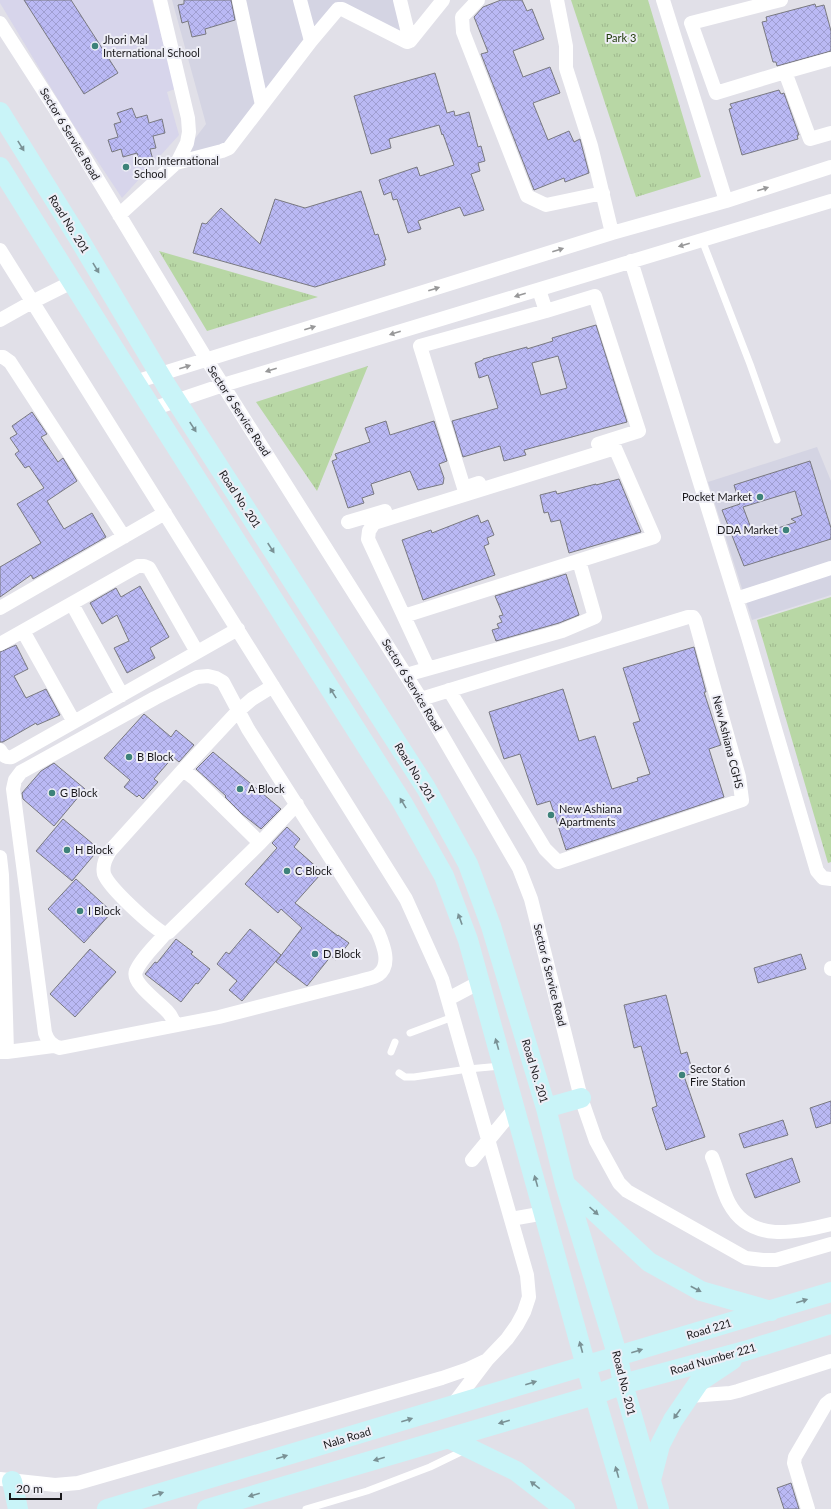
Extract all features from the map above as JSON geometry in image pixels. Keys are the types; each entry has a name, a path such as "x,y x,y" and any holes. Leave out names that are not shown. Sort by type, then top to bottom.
{"main road":[{"name":"Road No. 201","path":"0,112 176,400 426,788 468,864 491,926 546,1108 565,1184 618,1357 623,1384 659,1509"},
{"path":"0,167 406,809 444,876 468,940 545,1213 586,1366 628,1509"},
{"path":"546,1108 581,1098"},
{"path":"565,1184 649,1262 701,1291 771,1311"},
{"name":"Road 221","path":"586,1366 831,1292"},
{"name":"Road Number 221","path":"595,1395 623,1384 745,1351 831,1324"},
{"path":"651,1482 660,1445 673,1420 699,1382 745,1351"},
{"name":"Nala Road","path":"107,1509 586,1366"},
{"path":"207,1509 595,1395"},
{"path":"448,1438 516,1471 565,1509"},
{"path":"6,1480 18,1509"},
{"path":"0,1508 23,1509"}],"street":[{"path":"119,215 176,163 189,132 188,118 160,0"},
{"path":"239,0 262,105"},
{"path":"300,0 311,41"},
{"path":"400,0 410,41"},
{"path":"176,163 229,148 311,41 340,9 405,42 410,41 443,0"},
{"path":"478,0 462,17 463,32 527,196 546,205 603,192"},
{"path":"557,0 566,46 566,68 591,146 612,232"},
{"path":"663,0 726,201"},
{"path":"781,0 691,22 716,94 784,72 831,59"},
{"name":"Sector 6 Service Road","path":"0,23 54,107 207,360 421,699 519,868 532,899 581,1098 596,1140 619,1183 627,1191 746,1258 776,1260 831,1244"},
{"path":"784,72 810,139 831,133"},
{"path":"135,382 612,232 726,201 831,167"},
{"path":"152,409 223,385 831,201"},
{"path":"0,250 406,900 442,979 527,1275 529,1297 524,1312 507,1339 487,1360 452,1406"},
{"path":"631,261 736,599 817,871 823,878 831,879"},
{"path":"0,320 72,282"},
{"path":"539,290 546,311"},
{"path":"348,522 464,488 638,430 595,296 420,346 464,488"},
{"path":"0,357 3,357 10,362 124,537"},
{"path":"404,616 654,537 615,448 374,523 368,531 368,539 428,668"},
{"path":"0,608 165,512"},
{"path":"406,675 562,631 595,618 579,561"},
{"path":"0,644 138,566 144,566 149,568 197,652"},
{"path":"736,599 831,568"},
{"path":"72,604 122,695"},
{"name":"New Ashiana CGHS","path":"688,617 693,617 739,777 742,800 558,862 545,849 449,690 688,617"},
{"path":"0,750 3,755 12,757 238,629"},
{"path":"23,631 74,722"},
{"path":"0,857 2,875 4,1052 53,1046 60,1048 219,1017 360,981 378,975 385,968 386,958 383,944 378,932 248,729 223,682 208,676 197,678 155,698 32,765 21,772 15,780 13,789 45,1033 53,1046"},
{"path":"165,934 146,919 110,884 104,873 104,864 110,851 238,711 252,699 273,686"},
{"path":"421,699 449,690"},
{"path":"183,770 195,779 260,843"},
{"path":"175,1025 167,1011 141,986 135,978 135,971 165,934 169,932 260,843 297,804"},
{"path":"448,999 480,982"},
{"path":"472,1160 515,1108"},
{"path":"712,1157 729,1203 737,1214 752,1226 766,1231 788,1233 804,1231 831,1224"},
{"path":"511,1218 545,1213"},
{"path":"6,1480 56,1486 78,1483 442,1378 468,1369 487,1360"},
{"path":"690,1396 730,1393 831,1361"},
{"path":"808,1509 795,1468 796,1456 826,1404 831,1400"}],"lane":[{"path":"702,240 778,440"},
{"path":"410,1033 453,1017"},
{"path":"391,1052 395,1042"},
{"path":"399,1073 414,1077 468,1069 503,1066"},
{"path":"306,1509 367,1491 430,1467 468,1448"}],"shaded area":[{"name":"Jhori Mal International School","path":"0,0 152,0 175,89 167,92 179,135 122,198 71,121 0,3"},
{"path":"172,0 407,0 407,42 339,10 229,144 178,161 206,124"},
{"name":"DDA Market","path":"817,447 831,481 831,595 752,620 708,482"}],"green space":[{"name":"Park 3","path":"571,0 648,0 701,177 636,197"},
{"path":"159,251 318,297 207,331"},
{"path":"368,366 317,491 256,402"},
{"path":"831,597 831,862 828,863 757,620"}],"building":[{"path":"24,0 71,0 118,73 84,94"},
{"path":"184,0 231,0 235,20 205,29 206,34 192,37 188,21 182,23 178,5 184,4"},
{"path":"501,0 522,0 527,11 532,9 544,39 513,51 523,77 550,67 560,93 533,103 548,140 569,131 574,142 580,139 589,173 565,182 564,178 534,190 481,54 488,52 474,17 483,7"},
{"path":"815,4 816,7 824,5 831,31 831,51 777,66 776,62 773,62 762,22 767,21 766,17"},
{"path":"435,73 447,113 454,111 455,116 469,112 478,147 481,146 485,161 478,163 480,171 471,174 484,210 464,216 460,207 418,221 421,229 408,233 397,199 393,200 391,192 384,195 379,180 417,167 420,176 454,165 443,134 442,135 439,125 389,139 391,148 371,154 354,96"},
{"path":"779,90 781,94 784,93 799,135 797,135 798,139 742,155 729,109 732,108 730,104"},
{"path":"132,108 136,118 147,115 149,123 162,119 165,133 153,136 156,148 150,149 153,160 140,165 137,153 123,157 121,149 112,152 108,140 118,137 114,124 121,122 117,113"},
{"path":"361,191 375,235 378,234 386,260 384,260 385,265 315,287 193,253 202,223 206,224 221,208 260,244 275,199 305,208"},
{"path":"596,325 627,422 524,450 526,455 504,461 500,446 463,457 452,421 498,408 488,375 479,378 475,363 483,359 527,347 527,349 553,341 552,338","holes":["558,356 567,388 541,395 532,363"]},
{"path":"32,412 47,434 41,437 58,462 63,458 77,481 47,501 64,529 92,513 106,537 33,579 31,575 0,597 0,567 41,543 17,504 44,488 29,466 25,468 15,454 19,451 10,438 17,434 12,426"},
{"path":"386,421 390,435 434,421 447,461 439,464 444,478 443,484 418,490 410,471 371,484 374,494 362,498 364,503 348,508 332,461 337,459 335,454 370,442 365,428"},
{"path":"810,461 831,528 831,539 744,566 722,510 740,504 734,485","holes":["795,491 802,515 791,519 796,522 754,536 743,507"]},
{"path":"619,479 641,532 569,553 560,520 551,522 548,512 544,513 540,495 556,491 557,494"},
{"path":"478,515 481,523 488,520 494,535 487,538 489,544 484,546 495,575 423,600 402,540 431,530 432,533"},
{"path":"566,574 579,615 559,623 496,641 492,630 499,628 497,624 502,622 499,616 503,615 495,596"},
{"path":"140,586 169,637 150,648 155,658 127,673 114,648 129,641 117,615 102,624 90,603 116,588 121,597"},
{"path":"16,645 28,669 14,676 26,698 46,689 60,715 37,725 36,723 3,742 0,742 0,652"},
{"path":"694,647 706,692 704,692 721,745 709,749 724,797 566,850 550,801 537,805 520,754 504,759 489,712 563,689 579,741 595,736 612,789 638,781 637,778 650,774 633,723 640,721 623,668"},
{"name":"B Block","path":"144,714 171,737 176,730 194,745 179,762 173,757 154,779 158,782 143,799 139,795 137,797 124,787 130,780 104,758"},
{"name":"A Block","path":"213,752 281,809 261,829 242,814 225,797 226,796 196,769"},
{"name":"G Block","path":"54,763 85,789 54,826 23,799 22,793 41,771"},
{"name":"H Block","path":"63,819 99,849 72,881 36,851"},
{"path":"287,827 300,839 294,847 320,870 317,873 320,875 295,903 349,943 336,960 331,956 307,986 276,962 302,928 281,909 278,913 245,884 277,848 272,843"},
{"name":"I Block","path":"76,879 112,912 84,943 48,909"},
{"path":"250,929 281,955 242,1001 229,990 237,981 217,964 226,952 229,954"},
{"path":"176,939 193,952 191,954 210,969 198,984 196,983 181,1002 145,974 155,962 157,963"},
{"path":"90,949 116,972 75,1017 50,994"},
{"path":"801,954 806,969 758,983 754,968"},
{"path":"666,995 681,1054 687,1052 693,1073 684,1076 705,1137 666,1150 652,1108 657,1106 641,1046 634,1048 624,1005"},
{"path":"831,1101 831,1123 816,1128 810,1108"},
{"path":"783,1120 788,1135 744,1148 739,1134"},
{"path":"792,1158 800,1182 755,1198 746,1174"},
{"path":"791,1483 799,1509 784,1509 777,1488"}],"place":[{"name":"Jhori Mal International School","path":"95,46"},
{"name":"Icon International School","path":"126,167"},
{"name":"Pocket Market","path":"760,497"},
{"name":"DDA Market","path":"786,530"},
{"name":"B Block","path":"129,757"},
{"name":"A Block","path":"240,789"},
{"name":"G Block","path":"52,793"},
{"name":"New Ashiana Apartments","path":"551,815"},
{"name":"H Block","path":"67,850"},
{"name":"C Block","path":"287,871"},
{"name":"I Block","path":"80,911"},
{"name":"D Block","path":"315,954"},
{"name":"Sector 6 Fire Station","path":"682,1075"}]}
